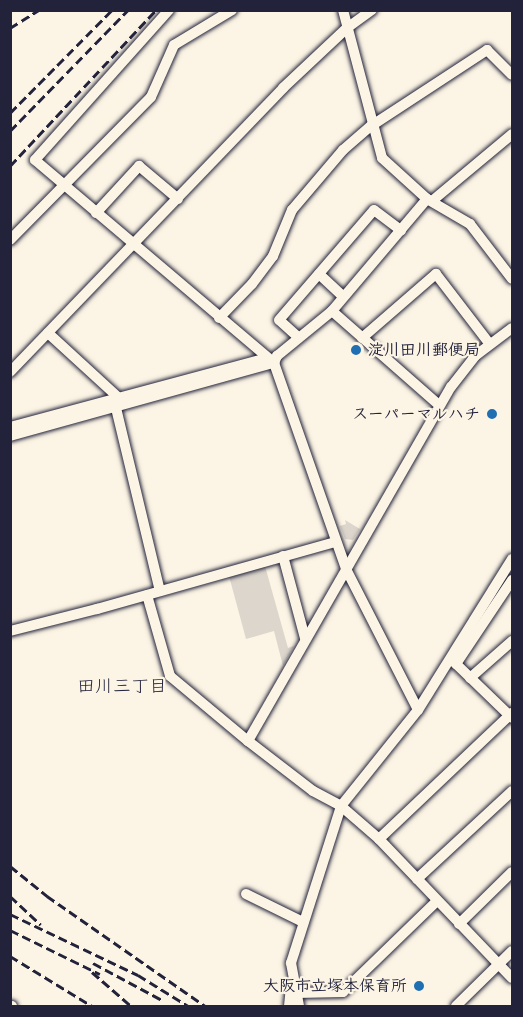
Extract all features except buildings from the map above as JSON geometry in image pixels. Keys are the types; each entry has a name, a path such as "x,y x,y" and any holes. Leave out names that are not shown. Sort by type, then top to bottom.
{"street":[{"path":"169,10 35,160 270,361 346,569 418,710"},
{"path":"10,240 151,97 174,45 232,10"},
{"path":"343,10 371,126 382,158 430,200 470,224 513,279"},
{"path":"10,372 178,200 283,88 347,28 372,10"},
{"path":"219,318 252,284 273,256 292,210 343,150 371,126 486,50 513,75"},
{"path":"10,436 270,361 332,311 401,230 430,200 513,134"},
{"path":"96,213 139,166 178,200"},
{"path":"298,338 279,320 374,210 401,230"},
{"path":"319,274 343,296"},
{"path":"362,338 436,274 489,343"},
{"path":"332,311 439,405"},
{"path":"248,741 439,405 475,356 489,343 513,328"},
{"path":"48,333 118,403 160,591"},
{"path":"10,427 118,403"},
{"path":"10,631 335,542"},
{"path":"283,556 305,638"},
{"path":"453,661 513,559"},
{"path":"289,1006 291,963 341,806 418,710 513,580"},
{"path":"147,595 170,676 313,792 341,806 379,839 513,978"},
{"path":"470,678 513,641"},
{"path":"379,839 512,716 453,661"},
{"path":"417,879 513,791"},
{"path":"459,924 513,872"},
{"path":"246,894 303,922"},
{"path":"296,993 342,992 437,901"},
{"path":"456,1006 513,951"},
{"path":"292,978 299,1006"}],"shaded area":[{"path":"345,520 360,529 353,540 345,539 340,526 346,524"},
{"path":"265,566 288,648 294,646 283,666 274,631 246,639 229,576"}],"railway":[{"path":"10,28 39,10"},
{"path":"10,113 112,10"},
{"path":"10,131 128,10"},
{"path":"10,166 156,10"},
{"path":"10,866 47,896 205,1006"},
{"path":"10,896 41,925"},
{"path":"10,914 138,975 188,1006"},
{"path":"10,930 100,974"},
{"path":"10,956 92,1006"},
{"path":"93,963 162,1000"},
{"path":"92,972 131,1006"}],"place":[{"name":"淀川田川郵便局","path":"356,350"},
{"name":"スーパーマルハチ","path":"492,414"},
{"name":"大阪市立塚本保育所","path":"419,986"}],"district":[{"name":"田川三丁目","path":"122,686"}]}
